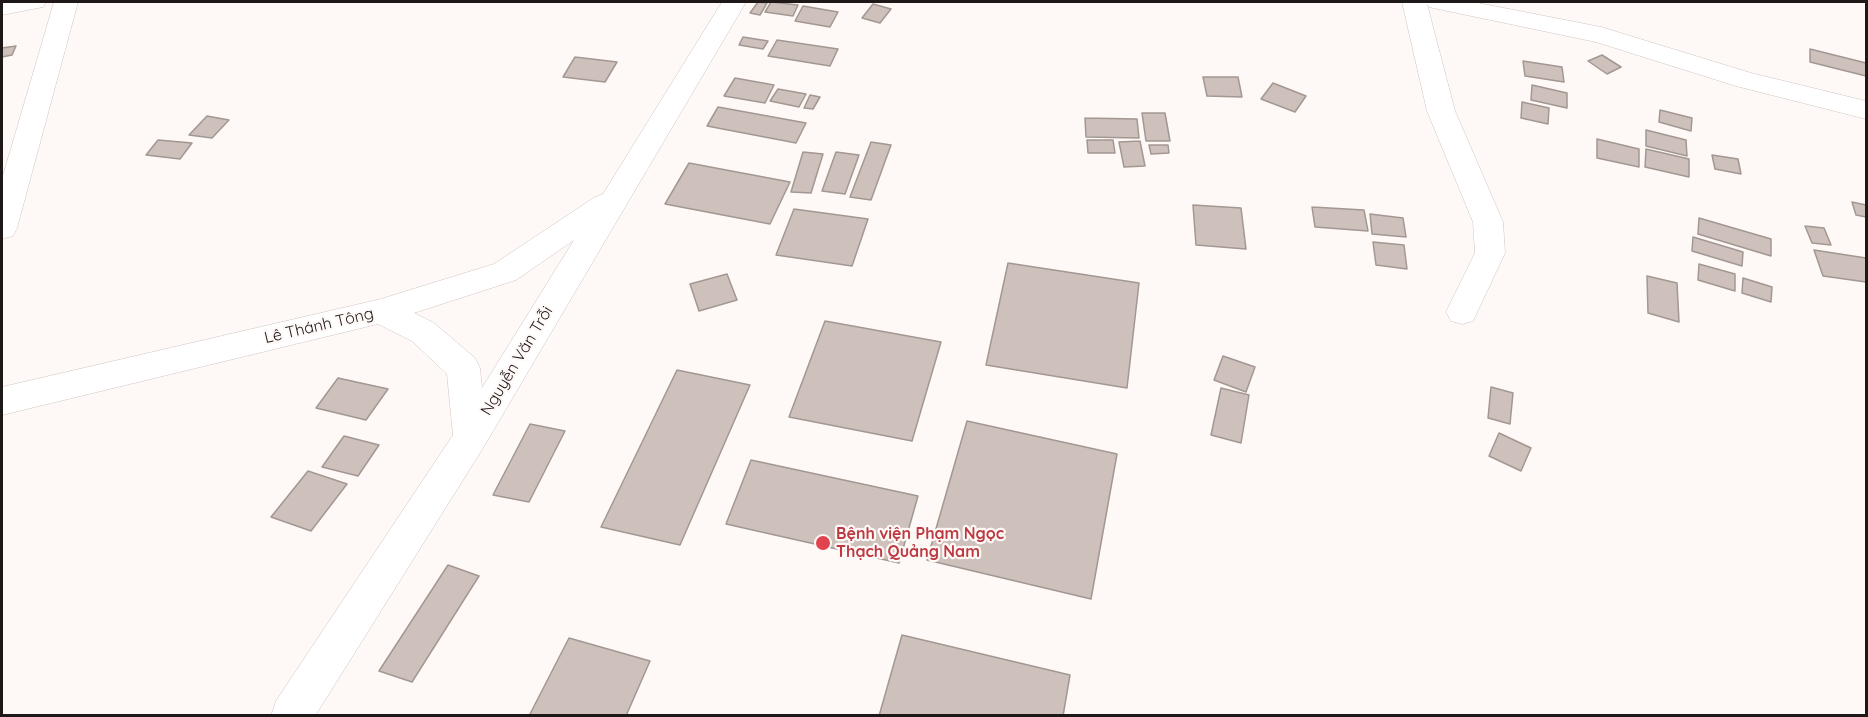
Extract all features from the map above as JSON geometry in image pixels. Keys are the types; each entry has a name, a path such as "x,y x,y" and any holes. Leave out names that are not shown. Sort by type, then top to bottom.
{"street":[{"path":"2,7 34,2"},
{"path":"2,228 10,169 66,2"},
{"name":"Nguyễn Văn Trỗi","path":"291,716 471,437 734,2"},
{"path":"1414,2 1441,111 1488,222 1490,254 1462,312"},
{"path":"1438,2 1601,35 1745,80 1866,110"},
{"name":"Lê Thánh Tông","path":"2,401 381,311 505,272 614,198"},
{"path":"381,311 423,332 462,368 471,437"}],"building":[{"path":"758,2 767,3 760,15 750,13"},
{"path":"771,2 798,5 793,16 765,12"},
{"path":"873,4 891,9 880,23 862,18"},
{"path":"803,6 838,12 830,27 795,21"},
{"path":"743,37 768,41 763,49 739,45"},
{"path":"777,40 838,49 830,66 768,56"},
{"path":"16,46 12,55 2,57 2,48"},
{"path":"1810,49 1866,63 1866,76 1810,62"},
{"path":"1602,55 1621,67 1607,74 1588,61"},
{"path":"575,57 617,62 605,82 563,77"},
{"path":"1523,61 1562,67 1564,82 1525,76"},
{"path":"1203,77 1238,77 1242,97 1207,96"},
{"path":"735,78 774,85 765,103 724,96"},
{"path":"1273,83 1306,96 1295,112 1261,99"},
{"path":"1532,85 1567,93 1567,108 1531,100"},
{"path":"778,89 806,94 799,107 770,101"},
{"path":"810,95 820,97 813,109 804,108"},
{"path":"1522,102 1549,108 1548,124 1521,118"},
{"path":"718,107 806,123 796,143 707,126"},
{"path":"1660,110 1692,118 1691,131 1659,122"},
{"path":"1142,113 1165,113 1170,141 1146,141"},
{"path":"207,116 229,120 212,138 189,135"},
{"path":"1085,118 1137,119 1139,138 1086,137"},
{"path":"1646,130 1686,140 1687,156 1646,146"},
{"path":"1597,139 1639,149 1639,167 1597,158"},
{"path":"158,140 192,143 180,159 146,155"},
{"path":"1087,140 1113,140 1115,153 1088,153"},
{"path":"1140,141 1145,166 1124,167 1119,142"},
{"path":"871,142 891,145 871,200 850,197"},
{"path":"1149,145 1168,145 1169,153 1151,154"},
{"path":"1646,149 1689,159 1689,177 1645,167"},
{"path":"803,152 823,154 811,193 791,192"},
{"path":"836,152 859,155 845,194 822,191"},
{"path":"1712,155 1738,159 1741,174 1715,169"},
{"path":"689,163 790,182 770,224 665,204"},
{"path":"1852,202 1866,205 1866,217 1856,215"},
{"path":"1193,205 1241,208 1246,249 1196,245"},
{"path":"1312,207 1364,210 1368,231 1315,227"},
{"path":"794,209 868,219 852,266 776,255"},
{"path":"1370,214 1403,218 1406,237 1372,234"},
{"path":"1699,218 1771,239 1771,256 1698,234"},
{"path":"1805,226 1824,228 1831,245 1812,243"},
{"path":"1693,237 1743,252 1742,266 1692,251"},
{"path":"1373,242 1404,245 1407,269 1376,265"},
{"path":"1814,250 1866,258 1866,282 1823,276"},
{"path":"1008,263 1139,283 1127,388 986,365"},
{"path":"1699,264 1735,274 1735,291 1698,280"},
{"path":"727,274 737,300 699,311 690,284"},
{"path":"1647,276 1677,283 1679,322 1648,313"},
{"path":"1743,278 1772,287 1771,302 1742,293"},
{"path":"825,321 941,342 912,441 789,417"},
{"path":"1223,356 1255,367 1246,392 1214,380"},
{"path":"677,370 750,385 680,545 601,527"},
{"path":"338,378 388,389 366,420 316,408"},
{"path":"1491,387 1513,393 1510,424 1488,418"},
{"path":"1221,388 1249,395 1241,443 1211,435"},
{"path":"967,421 1117,454 1091,599 927,560"},
{"path":"530,424 565,431 529,502 493,495"},
{"path":"1499,433 1531,448 1521,471 1489,456"},
{"path":"344,436 379,445 358,476 322,467"},
{"path":"751,460 918,496 899,563 726,524"},
{"path":"308,471 347,484 311,531 271,517"},
{"path":"448,565 479,576 412,682 379,671"},
{"path":"902,635 1070,675 1063,716 879,716"},
{"path":"569,638 650,661 626,716 529,716"}],"place":[{"name":"Bệnh viện Phạm Ngọc Thạch Quảng Nam","path":"823,543"}]}
